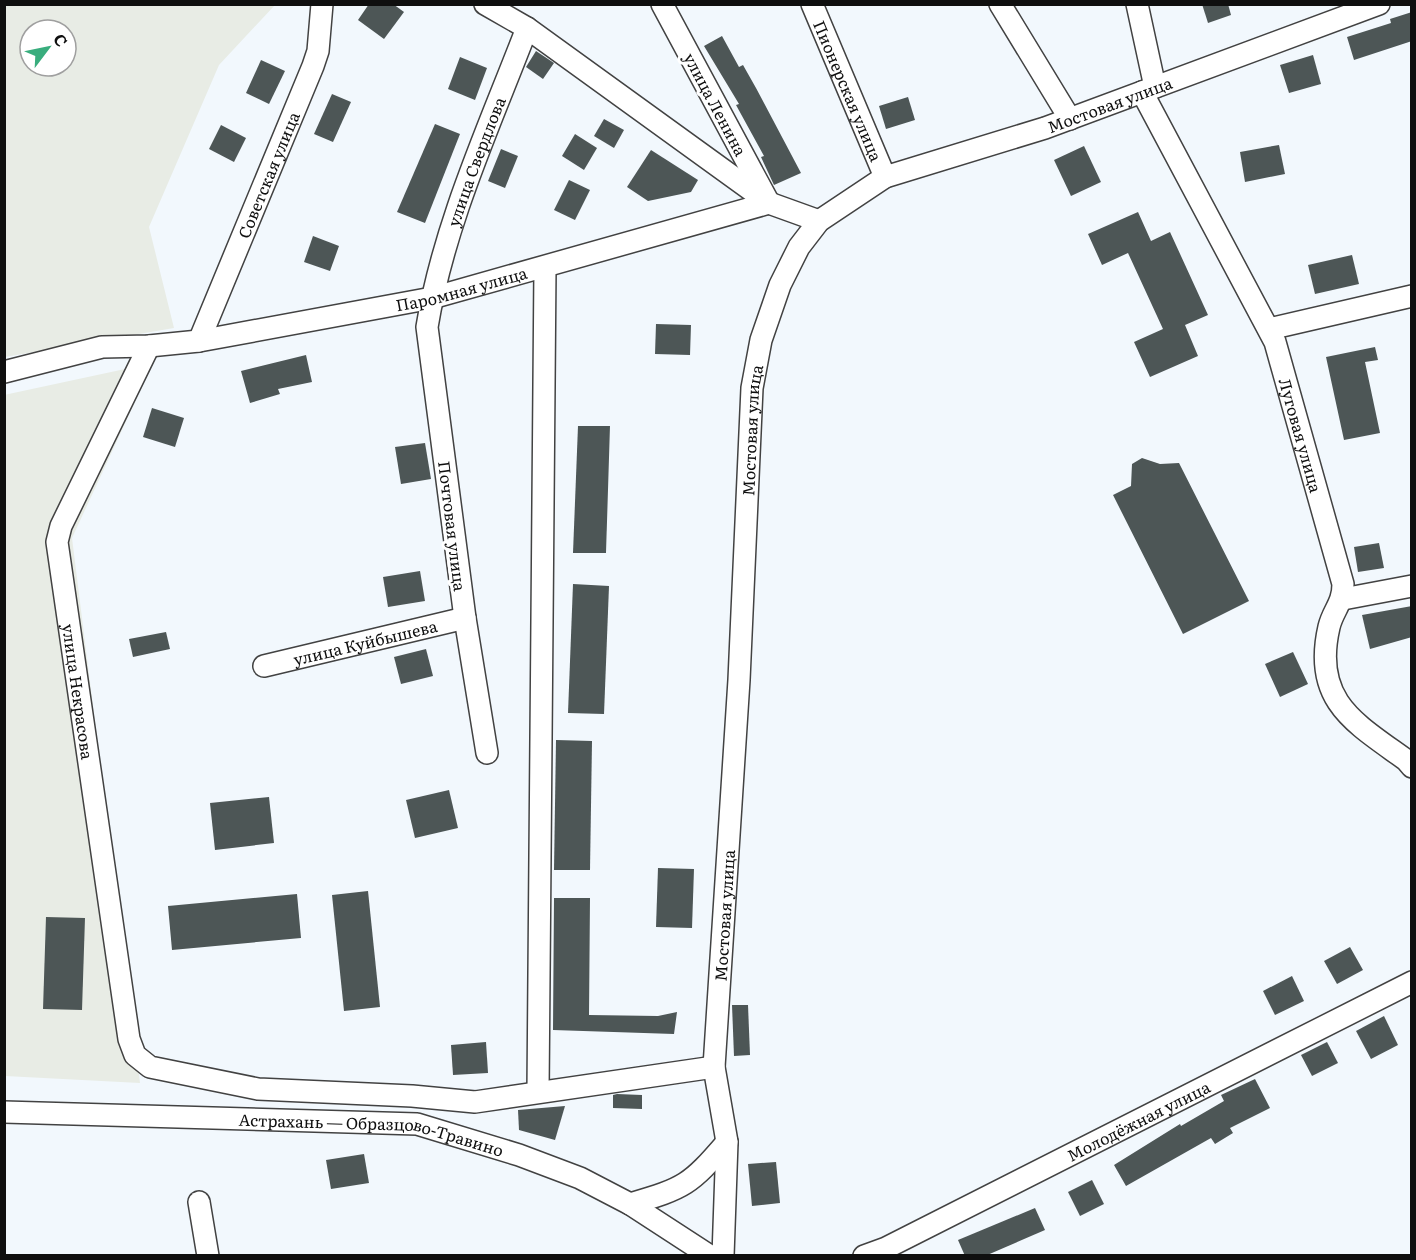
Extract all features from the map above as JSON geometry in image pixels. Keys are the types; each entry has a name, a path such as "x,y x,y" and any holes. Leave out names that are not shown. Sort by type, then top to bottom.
{"street":[{"name":"Советская улица","path":"199,341 313,66 318,51 322,4"},
{"path":"485,4 527,27 769,203 819,221"},
{"name":"улица Ленина","path":"662,4 769,203"},
{"name":"Пионерская улица","path":"812,4 885,177"},
{"path":"1000,4 1070,119"},
{"name":"Луговая улица","path":"1137,4 1148,90 1275,342 1343,584 1343,599"},
{"name":"Мостовая улица","path":"723,1256 727,1142 714,1067 739,680 752,388 761,340 780,285 799,247 819,221 885,177 1070,119 1380,4"},
{"name":"улица Свердлова","path":"432,298 460,204 527,27"},
{"name":"Паромная улица","path":"4,372 102,347 149,346 199,341 432,298 769,203"},
{"path":"544,267 538,1092 714,1067"},
{"path":"1269,329 1412,296"},
{"name":"Почтовая улица","path":"432,298 427,327 465,618 487,753"},
{"name":"улица Некрасова","path":"149,346 61,526 57,542 129,1039 135,1055 150,1067 258,1089 412,1096 475,1102 538,1092"},
{"path":"1412,586 1343,599 1330,624 1327,643 1330,686 1339,707 1353,722 1406,760 1412,767"},
{"name":"улица Куйбышева","path":"264,666 465,618"},
{"name":"Молодёжная улица","path":"864,1256 886,1248 1412,982"},
{"name":"Астрахань — Образцово-Травино","path":"4,1112 417,1124 519,1155 579,1178 630,1204 710,1256"},
{"path":"630,1204 685,1185 697,1177 727,1142"},
{"path":"199,1202 208,1256"}],"shaded area":[{"path":"5,5 275,5 219,65 149,227 174,328 5,357"},
{"path":"153,363 72,538 140,1083 5,1076 4,395"}],"building":[{"path":"369,4 393,4 404,12 384,39 358,20"},
{"path":"1202,4 1228,4 1231,15 1208,23"},
{"path":"1412,12 1412,41 1354,60 1347,37 1391,23 1390,19"},
{"path":"722,36 739,67 743,65 801,173 774,185 761,157 764,156 736,105 739,104 704,46"},
{"path":"536,51 554,63 543,79 526,67"},
{"path":"1313,55 1321,84 1289,93 1280,65"},
{"path":"460,57 487,68 475,100 448,89"},
{"path":"261,60 285,71 269,104 246,93"},
{"path":"332,94 351,102 333,142 314,134"},
{"path":"908,97 915,120 886,129 879,106"},
{"path":"604,119 624,130 614,148 594,136"},
{"path":"435,124 460,134 425,223 397,212"},
{"path":"221,125 246,138 234,162 209,149"},
{"path":"575,134 597,148 584,170 562,156"},
{"path":"1279,145 1285,174 1245,182 1240,152"},
{"path":"1084,146 1101,182 1071,196 1054,160"},
{"path":"501,149 518,156 505,188 488,181"},
{"path":"651,150 698,180 691,192 648,201 627,187"},
{"path":"569,180 590,190 575,220 554,210"},
{"path":"1138,212 1151,241 1170,232 1208,315 1185,325 1198,356 1150,377 1134,342 1163,329 1128,253 1102,265 1088,234"},
{"path":"313,236 339,246 330,271 304,262"},
{"path":"1352,255 1359,284 1315,294 1308,265"},
{"path":"656,324 691,325 690,355 655,354"},
{"path":"1375,347 1378,360 1365,362 1380,433 1344,440 1326,357"},
{"path":"306,355 312,382 278,389 280,394 250,403 241,371"},
{"path":"152,408 184,418 175,447 143,437"},
{"path":"578,426 610,426 606,553 573,553"},
{"path":"425,443 431,479 401,484 395,447"},
{"path":"1142,458 1160,464 1179,463 1249,601 1183,634 1113,495 1131,486 1132,464"},
{"path":"1379,543 1384,568 1358,572 1354,547"},
{"path":"420,571 425,601 388,607 383,577"},
{"path":"573,584 609,586 604,714 568,713"},
{"path":"1412,606 1412,637 1370,649 1362,615"},
{"path":"166,632 170,649 133,657 129,639"},
{"path":"426,649 433,676 401,684 394,657"},
{"path":"1293,652 1308,684 1280,697 1265,664"},
{"path":"556,740 592,741 590,870 554,870"},
{"path":"449,790 458,828 415,838 406,800"},
{"path":"269,797 274,843 215,850 210,803"},
{"path":"658,868 694,869 692,928 656,927"},
{"path":"368,891 380,1007 344,1011 332,895"},
{"path":"297,894 301,938 172,950 168,906"},
{"path":"554,898 590,898 589,1015 658,1016 677,1012 674,1034 553,1030"},
{"path":"46,917 85,918 82,1010 43,1009"},
{"path":"1350,947 1363,970 1337,984 1324,961"},
{"path":"1292,976 1304,1001 1275,1015 1263,991"},
{"path":"732,1005 748,1005 750,1055 734,1056"},
{"path":"1384,1016 1398,1045 1371,1059 1356,1031"},
{"path":"486,1042 488,1073 453,1075 451,1045"},
{"path":"1327,1042 1338,1063 1312,1076 1301,1055"},
{"path":"1255,1079 1270,1108 1230,1128 1233,1133 1215,1144 1211,1138 1126,1186 1114,1165 1180,1124 1181,1126 1224,1101 1221,1095"},
{"path":"613,1095 642,1095 642,1109 613,1108"},
{"path":"565,1106 555,1140 519,1130 518,1110"},
{"path":"364,1154 369,1183 331,1189 326,1160"},
{"path":"776,1162 780,1203 752,1206 748,1164"},
{"path":"1092,1180 1104,1204 1080,1216 1068,1192"},
{"path":"1035,1208 1045,1230 985,1256 965,1256 958,1240"}]}
